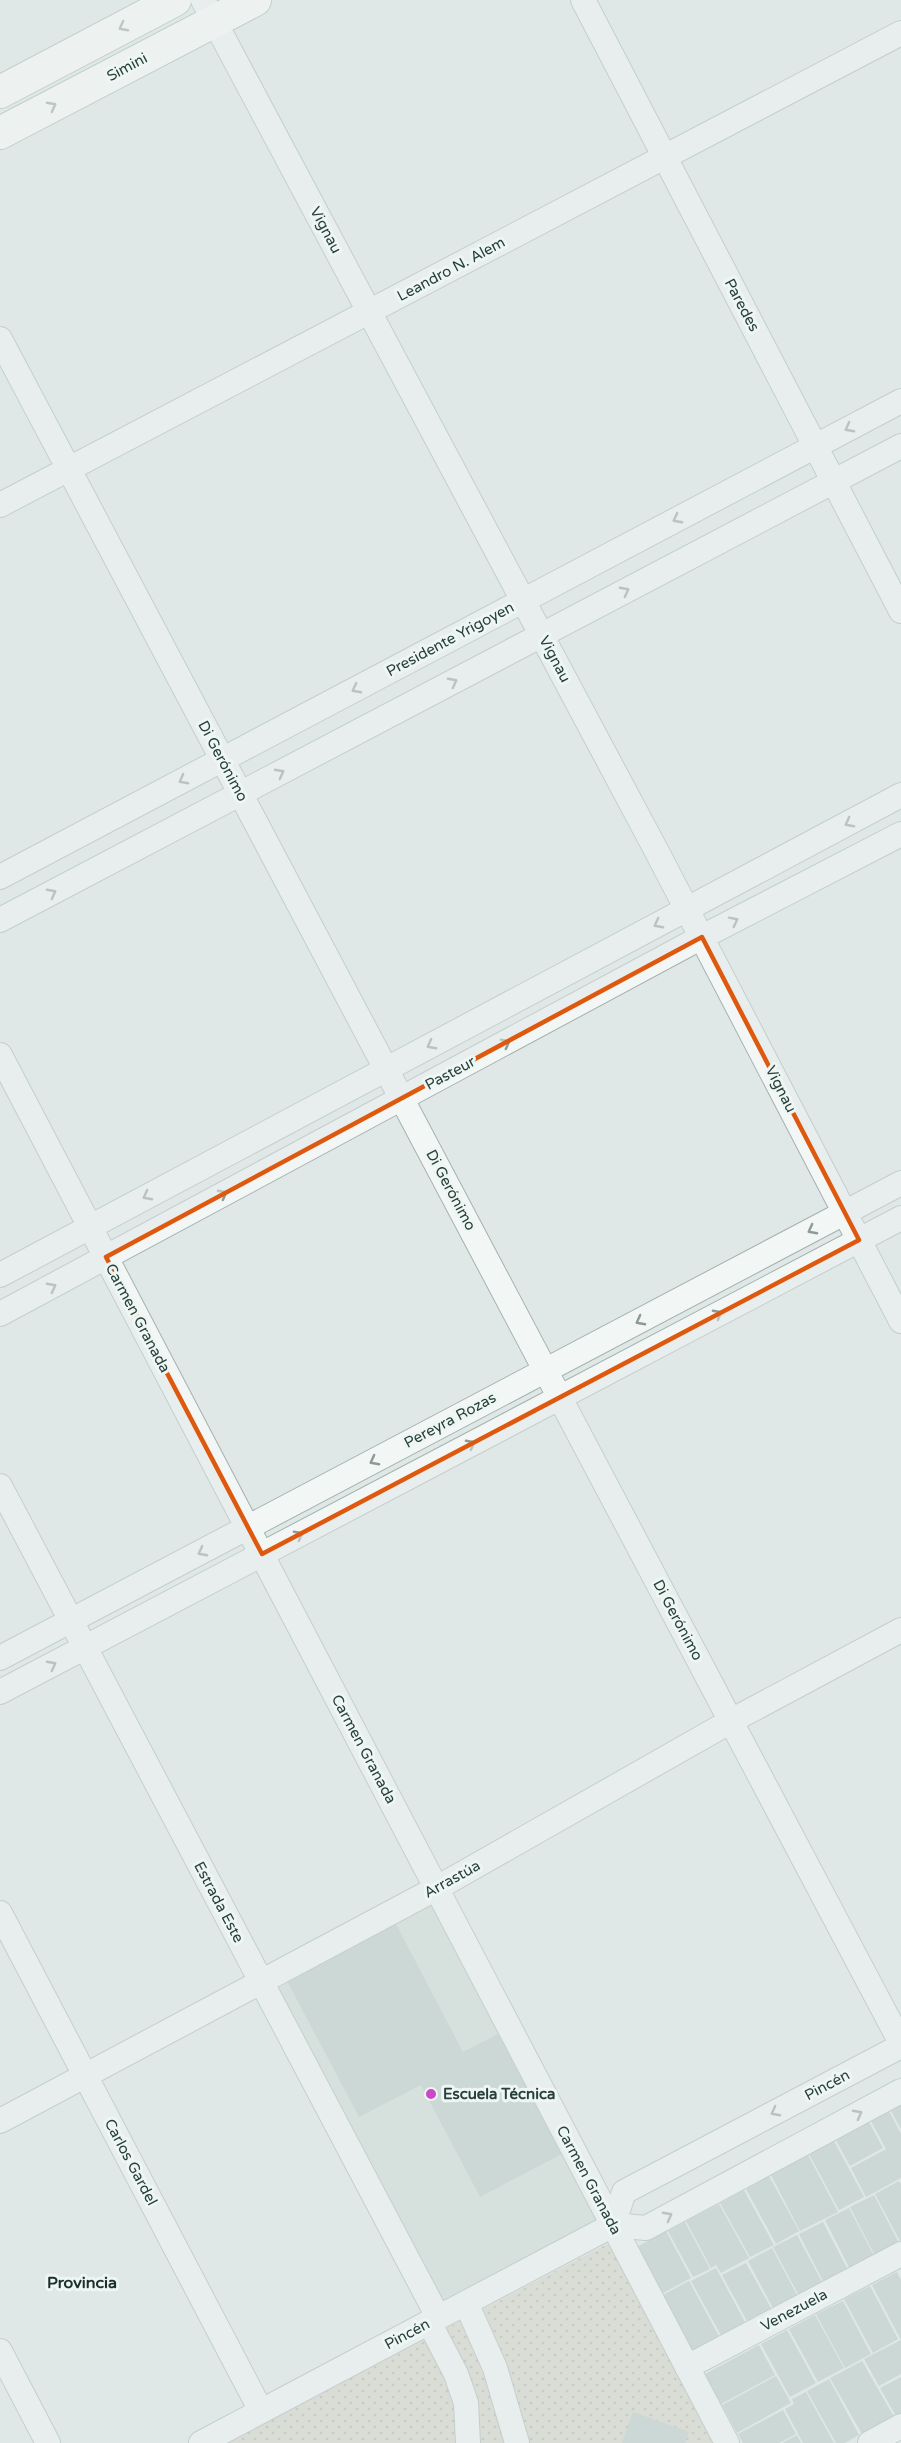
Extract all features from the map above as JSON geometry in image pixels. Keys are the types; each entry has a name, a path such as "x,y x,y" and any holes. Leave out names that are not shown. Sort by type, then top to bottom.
{"main road":[{"path":"0,92 175,0"},
{"name":"Simini","path":"0,133 209,11 255,0"}],"street":[{"name":"Paredes","path":"583,0 901,611"},
{"name":"Vignau","path":"209,11 687,909 901,1321"},
{"name":"Leandro N. Alem","path":"0,505 901,33"},
{"name":"Di Gerónimo","path":"0,339 901,2044"},
{"name":"Presidente Yrigoyen","path":"0,877 901,401"},
{"path":"0,920 901,446"},
{"path":"0,1275 901,795"},
{"name":"Pasteur","path":"0,1314 901,834"},
{"name":"Carmen Granada","path":"0,1055 727,2443"},
{"name":"Pereyra Rozas","path":"0,1658 901,1183"},
{"name":"Pereyra Rozas","path":"0,1692 901,1218"},
{"name":"Estrada Este","path":"0,1486 261,1982 434,2320 466,2403 468,2443"},
{"name":"Arrastúa","path":"0,2121 437,1888 731,1721 901,1630"},
{"name":"Carlos Gardel","path":"0,1913 261,2411"},
{"name":"Pincén","path":"201,2443 613,2225 624,2192 901,2044"},
{"path":"613,2225 646,2228 901,2091"},
{"name":"Venezuela","path":"687,2367 901,2254"},
{"path":"466,2303 495,2368 517,2443"},
{"path":"0,2351 48,2443"},
{"path":"877,2441 901,2426"}],"highlighted area":[{"path":"702,937 859,1240 262,1554 106,1257"}],"shaded area":[{"name":"Escuela Técnica","path":"431,1906 597,2219 442,2301 275,1987"},
{"path":"609,2243 715,2443 228,2443"}],"building":[{"path":"396,1924 463,2052 498,2034 562,2154 480,2197 421,2085 359,2117 287,1981"},
{"path":"901,2105 901,2129 891,2111"},
{"path":"889,2111 901,2134 901,2178 866,2197 851,2168 886,2149 871,2121"},
{"path":"869,2122 883,2148 850,2166 836,2140"},
{"path":"834,2141 864,2197 839,2210 809,2154"},
{"path":"808,2155 838,2212 800,2231 771,2175"},
{"path":"769,2176 799,2231 776,2244 746,2189"},
{"path":"899,2181 901,2184 901,2243 875,2194"},
{"path":"744,2190 774,2245 750,2257 720,2203"},
{"path":"874,2195 899,2243 875,2256 850,2207"},
{"path":"719,2204 749,2258 721,2273 716,2265 711,2268 686,2221"},
{"path":"849,2208 874,2256 850,2269 825,2220"},
{"path":"685,2222 710,2269 693,2277 668,2231"},
{"path":"823,2222 848,2270 824,2283 799,2234"},
{"path":"666,2231 691,2278 661,2294 635,2248"},
{"path":"797,2235 823,2284 799,2296 773,2247"},
{"path":"772,2248 798,2297 774,2310 748,2261"},
{"path":"746,2263 772,2310 748,2323 722,2275"},
{"path":"716,2268 746,2324 722,2337 691,2281"},
{"path":"897,2272 901,2280 901,2340 872,2285"},
{"path":"689,2281 720,2338 692,2353 661,2296"},
{"path":"870,2286 898,2339 873,2353 844,2299"},
{"path":"843,2301 871,2354 845,2368 816,2314"},
{"path":"815,2315 844,2368 818,2382 789,2329"},
{"path":"787,2330 816,2383 790,2397 761,2344"},
{"path":"901,2340 901,2374 879,2386 864,2359"},
{"path":"759,2345 775,2375 721,2404 705,2374"},
{"path":"862,2361 894,2417 862,2434 830,2378"},
{"path":"776,2376 791,2403 737,2433 722,2405"},
{"path":"901,2377 901,2413 896,2416 880,2388"},
{"path":"829,2379 859,2435 845,2443 836,2443 807,2391"},
{"path":"806,2392 834,2443 803,2443 785,2409 794,2404 792,2399"},
{"path":"783,2410 796,2434 779,2443 743,2443 738,2434"},
{"path":"633,2412 689,2432 685,2443 622,2443"},
{"path":"797,2435 801,2443 782,2443"}],"place":[{"name":"Escuela Técnica","path":"431,2094"}],"district":[{"name":"Provincia","path":"82,2283"}]}
